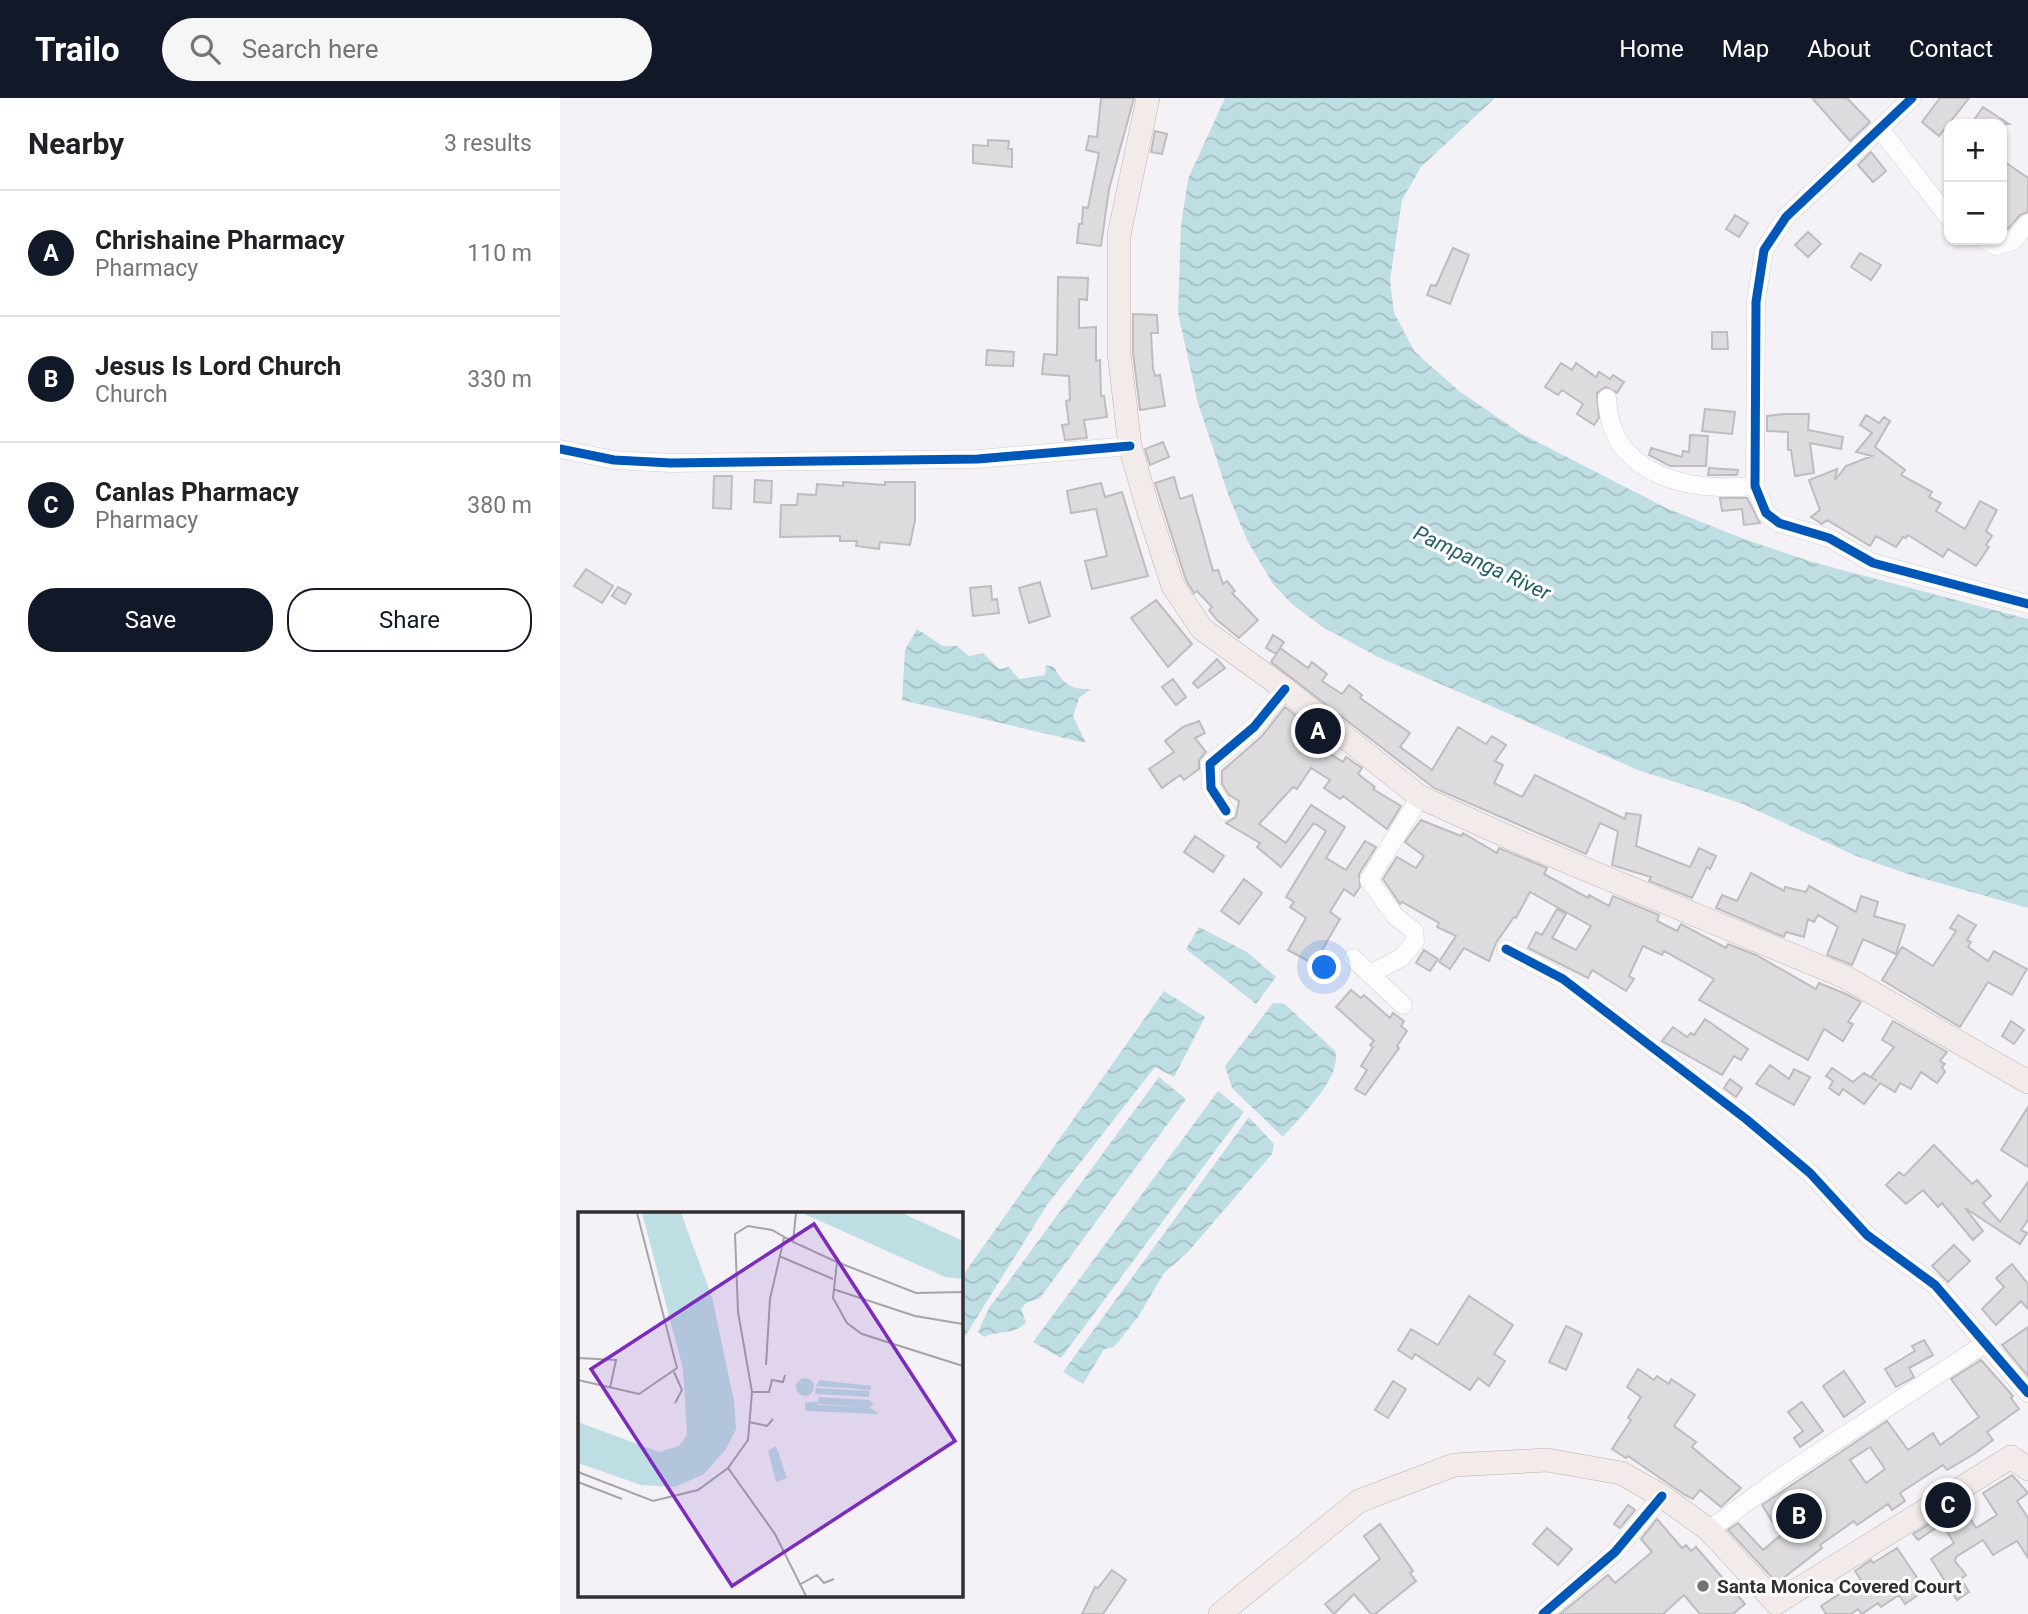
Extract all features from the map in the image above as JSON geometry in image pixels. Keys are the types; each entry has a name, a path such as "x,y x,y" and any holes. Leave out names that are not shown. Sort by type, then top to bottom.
{"main road":[{"path":"1148,98 1119,235 1119,353 1130,446 1172,586 1202,629 1285,689 1420,797 1515,840 1844,977 2028,1082"},
{"path":"1220,1614 1359,1501 1454,1465 1546,1460 1621,1473 1662,1496 1709,1530 1770,1609 2022,1458"}],"street":[{"path":"1912,98 1786,217 1764,250 1756,302 1755,486 1766,513 1779,523 1829,538 1872,563 2028,604"},
{"path":"1880,129 1944,212"},
{"path":"2007,243 2013,241 2028,223"},
{"path":"1607,397 1608,416 1613,429 1636,463 1644,469 1681,481 1725,489 1755,486"},
{"path":"560,449 614,460 684,463 978,459 1130,446"},
{"path":"1226,811 1211,788 1210,764 1254,727 1285,689"},
{"path":"1370,974 1401,958 1415,942 1415,931 1395,916 1369,880 1420,797"},
{"path":"1506,949 1563,979 1746,1119 1810,1173 1867,1235 1935,1285 2028,1393"},
{"path":"1353,958 1403,1005"},
{"path":"1709,1530 1778,1479 1986,1343"},
{"path":"1543,1614 1615,1552 1662,1496"}],"water":[{"name":"Pampanga River","path":"1225,98 1495,98 1421,167 1402,200 1390,280 1394,313 1415,352 1459,391 1522,434 1666,508 1812,562 2028,619 2028,908 1911,875 1856,856 1743,804 1638,770 1376,656 1321,626 1292,604 1273,584 1248,542 1229,497 1198,403 1178,313 1181,225 1188,179"},
{"path":"917,629 943,646 957,646 969,656 983,653 999,669 1009,667 1019,679 1045,675 1046,665 1054,667 1069,685 1091,689 1079,698 1073,716 1086,743 902,700 905,650"},
{"path":"1199,927 1247,952 1276,977 1256,1004 1186,949"},
{"path":"1164,991 1205,1017 1174,1077 1155,1067 1047,1205 964,1338 962,1277"},
{"path":"1273,1003 1285,1004 1335,1051 1336,1062 1318,1097 1283,1137 1232,1088 1225,1066"},
{"path":"1159,1077 1186,1099 1040,1298 1026,1303 1021,1309 1026,1322 1012,1331 984,1337 978,1332 989,1308"},
{"path":"1218,1091 1244,1112 1061,1358 1033,1342"},
{"path":"1249,1117 1274,1144 1272,1154 1188,1252 1164,1273 1138,1317 1114,1347 1104,1349 1083,1384 1063,1372"}],"building":[{"path":"1101,98 1134,98 1109,189 1101,246 1077,243 1083,207 1088,208 1099,153 1086,150 1089,136 1097,137"},
{"path":"1812,98 1847,98 1870,122 1850,141"},
{"path":"1940,98 1969,98 1952,119 1944,119 1944,130 1939,136 1922,122"},
{"path":"1983,107 2001,119 1975,119"},
{"path":"1155,131 1167,134 1162,154 1151,152"},
{"path":"988,140 1009,141 1012,167 973,163 973,145 988,146"},
{"path":"1871,152 1886,171 1873,182 1858,165"},
{"path":"2007,163 2028,178 2028,212 2020,215 2008,229"},
{"path":"1735,215 1748,223 1739,237 1726,229"},
{"path":"1808,232 1821,244 1808,257 1795,245"},
{"path":"1453,248 1469,255 1450,304 1427,295 1431,285 1436,286"},
{"path":"1860,253 1881,265 1871,280 1851,267"},
{"path":"1058,277 1088,278 1087,300 1079,299 1079,328 1096,327 1096,361 1100,360 1101,396 1104,396 1107,417 1084,420 1087,438 1065,440 1062,425 1069,424 1066,401 1070,400 1069,376 1042,374 1044,354 1057,355"},
{"path":"1133,314 1157,315 1158,333 1151,333 1153,368 1155,376 1160,375 1165,406 1140,410 1133,352"},
{"path":"1712,332 1727,332 1728,349 1712,349"},
{"path":"987,350 1014,352 1013,366 986,365"},
{"path":"1561,363 1572,370 1576,363 1596,377 1599,372 1610,379 1613,375 1624,382 1617,393 1606,387 1597,393 1599,418 1594,425 1577,414 1583,404 1562,390 1558,395 1545,387"},
{"path":"1705,409 1735,412 1732,434 1702,431"},
{"path":"1809,414 1808,430 1843,437 1841,449 1810,443 1814,473 1795,476 1791,450 1788,450 1788,432 1767,431 1767,416"},
{"path":"1866,415 1879,423 1884,417 1890,421 1875,447 1905,470 1901,475 1932,492 1929,497 1941,503 1936,511 1965,529 1980,501 1997,510 1986,531 1992,536 1986,545 1989,547 1976,566 1948,549 1943,557 1908,535 1903,537 1896,547 1876,536 1870,546 1827,520 1822,524 1811,517 1820,510 1809,480 1837,469 1835,480 1846,466 1872,456 1856,452 1872,433 1860,425"},
{"path":"1690,435 1708,436 1706,466 1670,466 1649,455 1651,448 1682,457 1683,451 1689,452"},
{"path":"1163,442 1169,457 1150,465 1145,449"},
{"path":"1709,468 1738,470 1737,475 1708,475"},
{"path":"714,476 732,476 731,509 713,508"},
{"path":"1174,477 1180,499 1192,495 1213,571 1218,570 1223,584 1227,581 1235,591 1232,593 1258,620 1239,638 1217,620 1209,610 1212,607 1197,591 1194,593 1186,580 1155,483"},
{"path":"755,480 772,481 771,503 754,502"},
{"path":"843,482 885,485 885,482 915,482 915,520 910,545 880,542 879,549 856,546 857,541 840,541 840,536 780,537 781,505 797,505 798,494 816,495 817,484 843,486"},
{"path":"1101,483 1105,497 1122,492 1148,576 1092,589 1085,561 1107,556 1096,509 1071,513 1067,491"},
{"path":"1720,498 1747,498 1760,523 1744,525 1742,509 1722,511"},
{"path":"586,569 613,586 602,603 574,586"},
{"path":"1040,582 1050,616 1029,623 1019,588"},
{"path":"991,586 992,600 997,599 999,613 973,616 970,588"},
{"path":"618,587 631,594 625,604 612,596"},
{"path":"1156,600 1192,644 1168,667 1131,618"},
{"path":"1273,635 1284,642 1276,654 1266,648"},
{"path":"1280,648 1308,668 1312,662 1327,674 1322,681 1342,694 1349,685 1362,695 1360,698 1410,733 1400,747 1432,770 1458,727 1486,744 1492,736 1506,745 1495,761 1503,765 1494,783 1522,797 1535,775 1625,819 1626,813 1641,815 1636,846 1690,867 1699,848 1716,856 1710,869 1707,867 1692,898 1649,881 1651,877 1612,865 1618,831 1600,823 1586,854 1434,788 1271,662"},
{"path":"1217,659 1225,668 1198,688 1193,683"},
{"path":"1173,679 1186,697 1176,705 1162,687"},
{"path":"1285,707 1321,735 1315,744 1343,762 1346,757 1362,768 1358,774 1375,787 1373,789 1401,806 1387,829 1343,796 1340,799 1324,788 1330,780 1311,768 1297,789 1293,787 1259,824 1286,843 1311,805 1345,827 1326,858 1346,870 1365,841 1376,847 1359,874 1360,887 1354,896 1344,889 1330,912 1340,919 1314,964 1288,950 1306,918 1290,907 1294,902 1286,897 1326,831 1314,823 1281,867 1257,847 1260,843 1226,823 1236,817 1239,801 1229,795 1222,784 1222,771 1262,736"},
{"path":"1199,721 1205,733 1195,738 1206,752 1199,760 1199,769 1184,780 1180,775 1162,788 1149,769 1174,752 1165,741 1183,727"},
{"path":"1421,820 1461,836 1463,833 1497,853 1499,848 1547,868 1544,874 1588,898 1589,895 1609,906 1613,896 1659,915 1657,921 1677,931 1681,924 1726,948 1728,944 1756,955 1816,989 1819,983 1846,994 1861,1002 1848,1022 1853,1024 1843,1041 1824,1029 1808,1060 1699,1000 1714,979 1664,951 1662,955 1643,946 1629,976 1634,979 1626,991 1592,970 1588,978 1528,948 1536,932 1542,935 1557,909 1566,914 1552,938 1576,950 1591,926 1530,892 1516,918 1514,917 1496,943 1489,961 1464,948 1450,969 1439,962 1456,936 1437,927 1439,923 1402,902 1400,904 1383,879 1397,857 1416,868 1424,856 1405,842"},
{"path":"1195,836 1224,856 1213,872 1184,852"},
{"path":"1751,873 1784,891 1785,887 1806,892 1809,886 1856,912 1861,896 1878,902 1874,916 1905,925 1896,954 1863,939 1852,965 1827,955 1838,927 1818,915 1814,922 1808,919 1804,937 1786,932 1784,937 1716,908 1722,895 1737,901"},
{"path":"1244,879 1262,893 1239,924 1221,911"},
{"path":"1958,915 1976,925 1967,940 1971,942 1968,947 1988,961 1994,951 2027,969 2012,995 1988,982 1960,1027 1882,980 1902,947 1933,966 1956,931 1950,928"},
{"path":"1424,950 1438,959 1430,971 1416,963"},
{"path":"1351,990 1361,998 1364,995 1390,1018 1393,1013 1404,1021 1401,1026 1407,1031 1397,1046 1399,1048 1365,1095 1355,1089 1367,1070 1361,1066 1374,1041 1336,1007"},
{"path":"1705,1019 1748,1049 1741,1060 1734,1056 1722,1075 1662,1041 1673,1027 1687,1037 1691,1033 1694,1035"},
{"path":"1893,1021 1947,1052 1940,1061 1945,1064 1942,1067 1945,1072 1937,1083 1921,1072 1911,1089 1900,1083 1895,1092 1880,1083 1864,1104 1843,1089 1839,1095 1829,1088 1833,1081 1826,1076 1832,1068 1853,1082 1864,1073 1877,1081 1871,1077 1894,1047 1882,1040"},
{"path":"2011,1021 2024,1030 2014,1044 2002,1036"},
{"path":"1770,1065 1789,1079 1794,1069 1810,1077 1794,1105 1756,1084"},
{"path":"1730,1079 1742,1088 1736,1097 1724,1088"},
{"path":"2028,1107 2028,1167 2001,1150"},
{"path":"1934,1145 1972,1184 1977,1180 1991,1196 1983,1203 2000,1222 2028,1182 2028,1220 2021,1230 2027,1233 2020,1244 1965,1208 1983,1231 1973,1240 1942,1203 1938,1207 1923,1190 1906,1204 1886,1185 1899,1172 1904,1176"},
{"path":"1954,1245 1970,1261 1948,1282 1932,1266"},
{"path":"2012,1264 2028,1284 2028,1309 2021,1301 1996,1325 1982,1309 2004,1287 1996,1278"},
{"path":"1469,1296 1513,1325 1494,1354 1505,1361 1489,1386 1478,1378 1470,1390 1415,1354 1412,1359 1398,1350 1411,1329 1438,1345"},
{"path":"1566,1326 1582,1334 1566,1370 1549,1362"},
{"path":"2028,1327 2028,1376 2002,1345"},
{"path":"1924,1340 1933,1355 1909,1368 1914,1377 1896,1387 1885,1369 1915,1351 1912,1346"},
{"path":"1981,1360 2013,1396 2011,1398 2019,1409 1987,1432 1993,1440 1974,1454 1947,1470 1943,1465 1900,1493 1905,1501 1892,1510 1888,1504 1857,1525 1854,1521 1820,1545 1822,1548 1777,1583 1728,1530 1738,1523 1763,1550 1781,1535 1762,1505 1887,1421 1908,1450 1933,1433 1940,1445 1979,1417 1951,1379","holes":["1870,1447 1885,1469 1866,1483 1850,1460"]},
{"path":"1638,1369 1654,1380 1657,1376 1669,1384 1671,1379 1695,1395 1674,1426 1696,1442 1692,1447 1741,1488 1721,1507 1700,1490 1693,1499 1685,1495 1628,1456 1626,1458 1612,1449 1631,1420 1628,1418 1641,1397 1627,1387"},
{"path":"1844,1371 1865,1402 1844,1417 1823,1386"},
{"path":"1393,1381 1406,1389 1388,1418 1375,1410"},
{"path":"1802,1402 1823,1431 1800,1447 1794,1438 1803,1431 1788,1412"},
{"path":"2012,1475 2028,1493 2017,1501 2028,1518 2028,1558 2017,1541 1993,1555 1983,1540 1956,1557 1955,1561 1966,1575 1961,1579 1969,1592 1957,1600 1931,1559 1954,1543 1942,1524 1918,1540 1913,1534 1961,1504 1976,1528 1997,1515 1983,1493"},
{"path":"1628,1505 1635,1510 1620,1528 1614,1524"},
{"path":"1657,1519 1682,1548 1686,1545 1691,1551 1696,1547 1745,1604 1733,1614 1700,1614 1684,1595 1663,1614 1560,1614 1608,1575 1615,1583 1652,1552 1641,1539"},
{"path":"1380,1524 1413,1571 1410,1573 1416,1581 1375,1614 1371,1614 1354,1594 1334,1614 1325,1604 1380,1559 1364,1536"},
{"path":"1547,1528 1572,1549 1558,1565 1533,1544"},
{"path":"1897,1548 1920,1582 1912,1587 1918,1595 1905,1604 1899,1595 1881,1607 1878,1603 1862,1614 1858,1609 1851,1614 1826,1614 1821,1606 1861,1580 1855,1571"},
{"path":"1112,1570 1126,1580 1103,1614 1082,1614 1095,1587 1098,1588"}],"cycle path":[{"path":"1912,98 1786,217 1764,250 1756,302 1755,486 1766,513 1779,523 1829,538 1873,563 2028,604"},
{"path":"560,449 614,460 671,463 978,459 1130,446"},
{"path":"1226,811 1211,788 1210,764 1254,727 1285,689"},
{"path":"1506,949 1563,979 1746,1119 1810,1173 1867,1235 1935,1285 2028,1393"},
{"path":"1543,1614 1615,1552 1662,1496"}],"place":[{"name":"Chrishaine Pharmacy","path":"1318,731"},
{"name":"Canlas Pharmacy","path":"1948,1505"},
{"name":"Jesus Is Lord Church","path":"1799,1516"},
{"name":"Santa Monica Covered Court","path":"1703,1586"}]}
